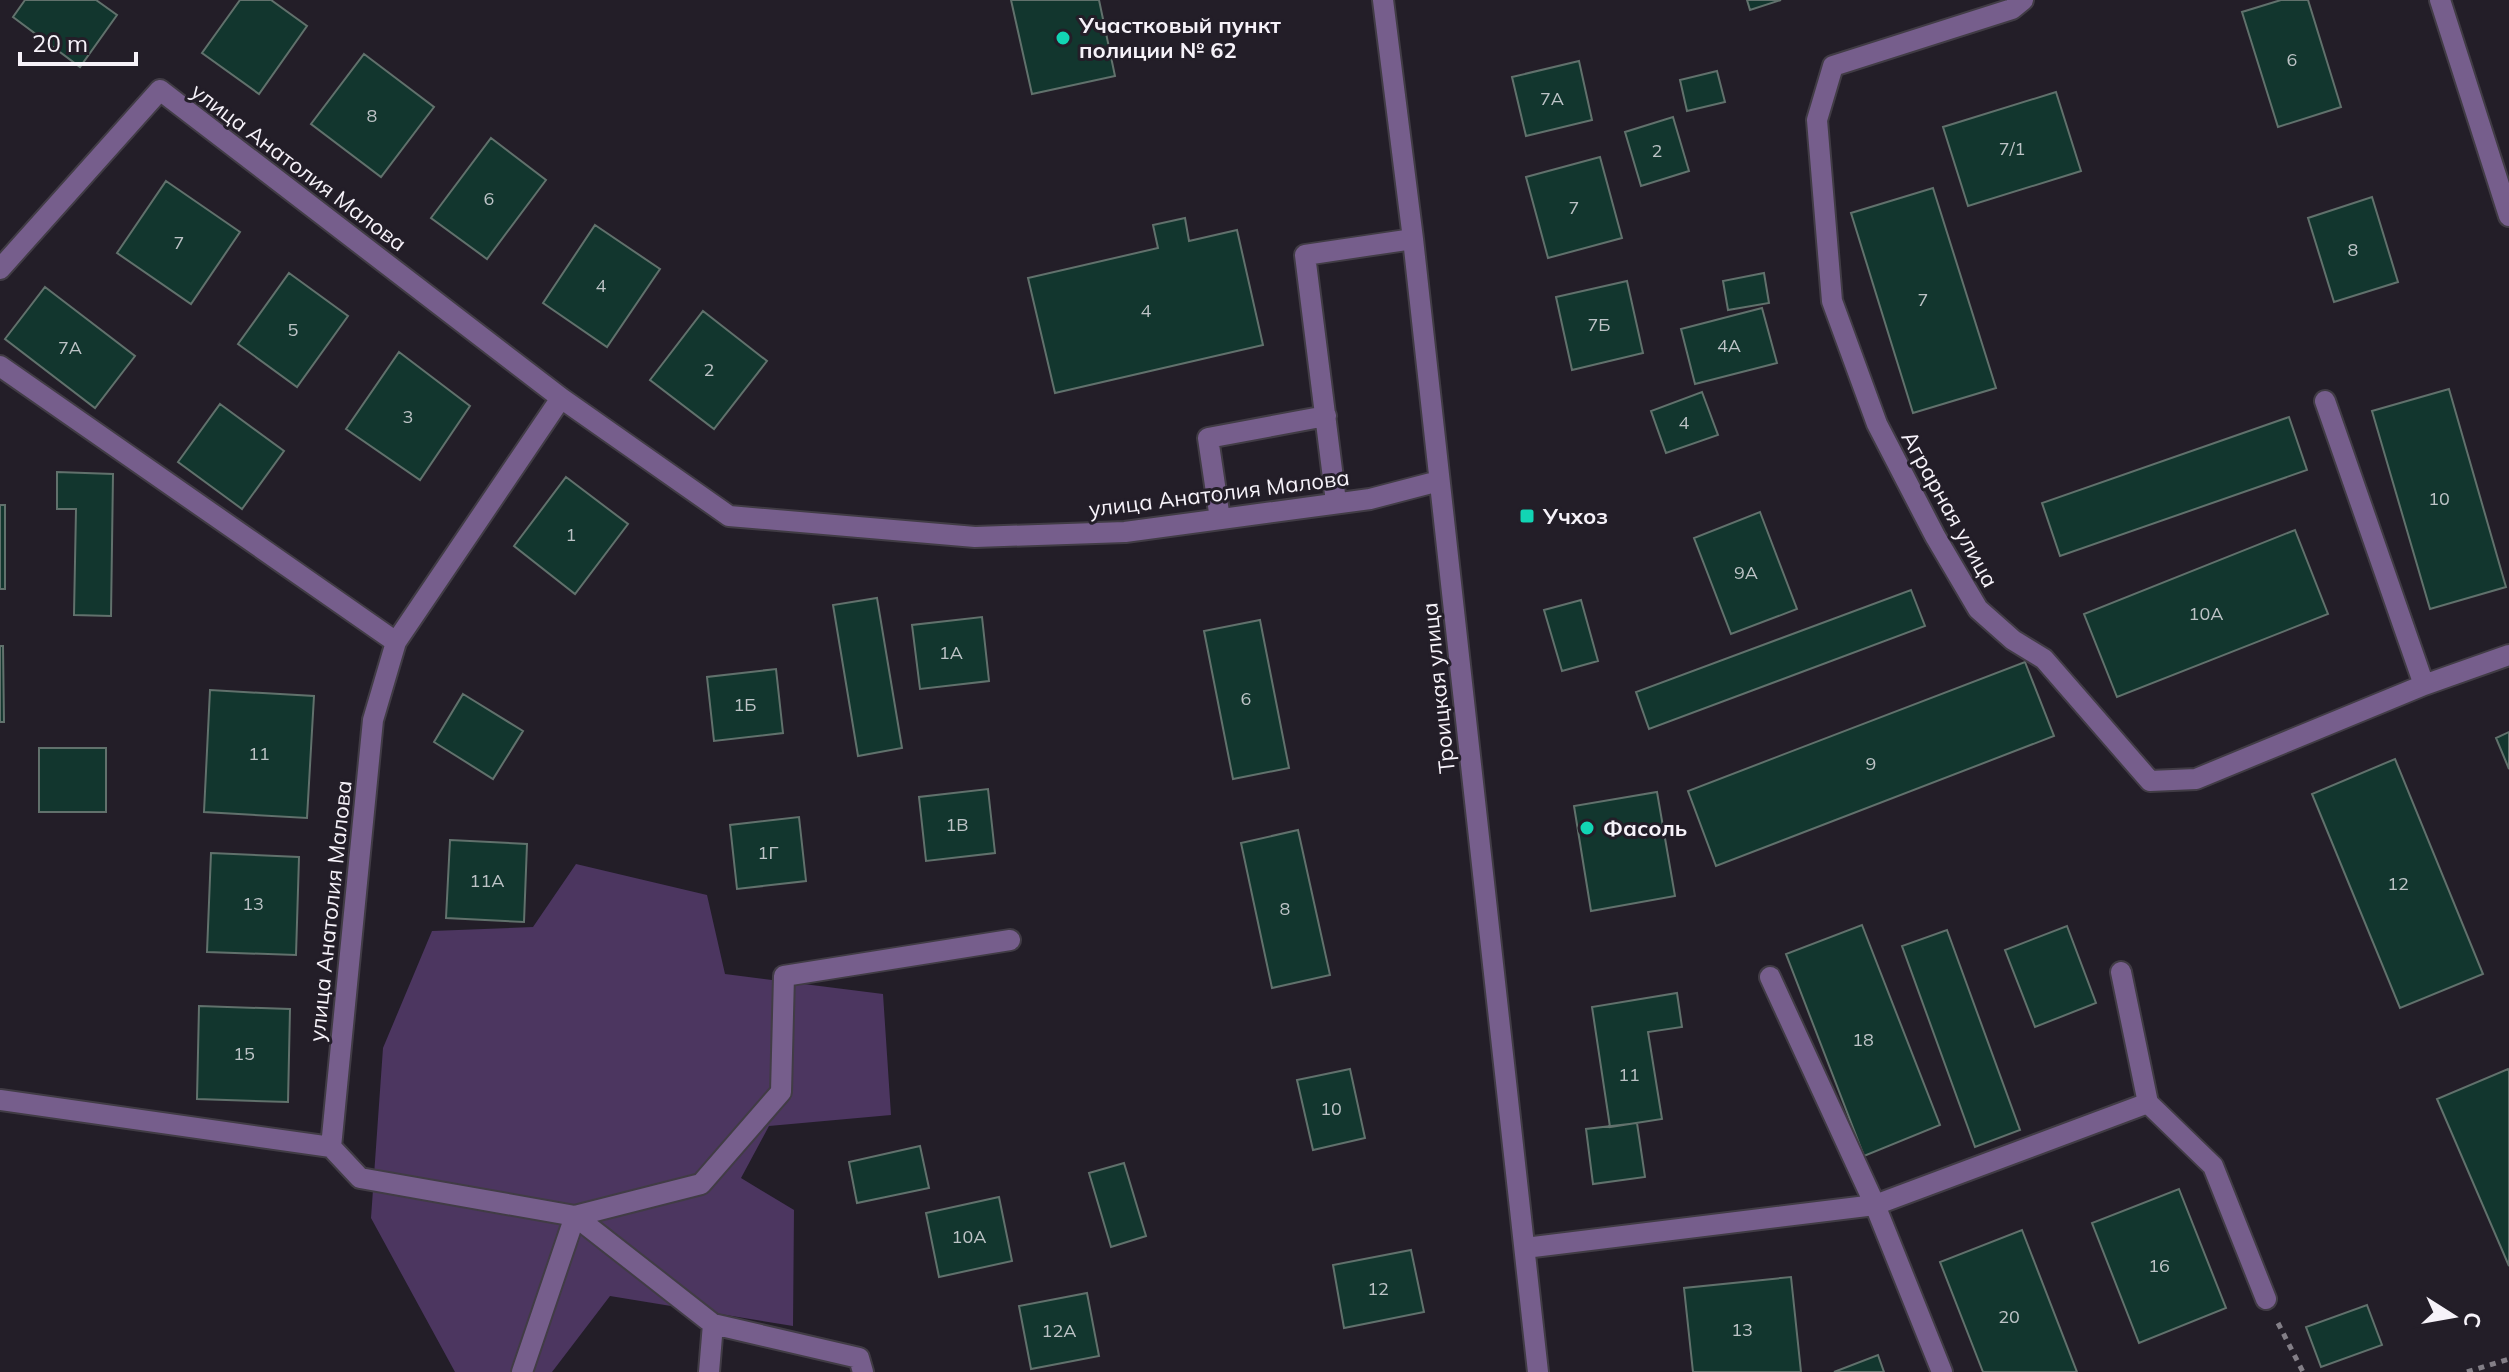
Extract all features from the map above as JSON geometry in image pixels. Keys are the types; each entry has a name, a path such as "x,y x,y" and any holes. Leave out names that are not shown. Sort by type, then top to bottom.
{"street":[{"name":"Троицкая улица","path":"1383,0 1413,239 1538,1372"},
{"name":"Аграрная улица","path":"2023,0 2012,9 1833,66 1817,120 1832,301 1877,424 1935,536 1978,609 2013,640 2044,659 2150,781 2196,779 2424,685 2509,655"},
{"path":"2440,0 2509,216"},
{"name":"улица Анатолия Малова","path":"0,269 160,90 561,398 729,516 975,537 1125,532 1370,499 1439,481"},
{"path":"1336,502 1305,255 1413,239"},
{"path":"0,366 396,642"},
{"name":"улица Анатолия Малова","path":"331,1147 373,720 396,642 561,398"},
{"path":"2325,401 2424,685"},
{"path":"1220,519 1208,438 1326,416"},
{"path":"0,1100 331,1147 360,1178 575,1216 701,1184 781,1092 784,976 1010,940"},
{"path":"2121,972 2148,1103 2213,1166 2266,1299"},
{"path":"1770,977 1875,1205 1942,1372"},
{"path":"1525,1248 1875,1205 2148,1103"},
{"path":"575,1216 713,1324 859,1358 863,1372"},
{"path":"522,1372 575,1216"},
{"path":"709,1372 713,1324"}],"path":[{"path":"2266,1299 2303,1372"},
{"path":"2467,1372 2509,1359"}],"shaded area":[{"path":"576,864 707,895 725,974 883,994 891,1115 769,1126 741,1178 794,1210 793,1326 610,1296 552,1372 455,1372 371,1218 383,1048 432,931 533,927"}],"building":[{"path":"25,0 96,0 117,15 80,67 13,17"},
{"path":"240,0 271,0 307,26 259,94 202,53"},
{"name":"Участковый пункт полиции № 62","path":"1011,0 1099,0 1115,76 1032,94"},
{"path":"1747,0 1781,0 1750,10"},
{"path":"2281,0 2308,0 2341,107 2278,127 2242,12"},
{"path":"364,54 434,107 381,177 311,124"},
{"path":"1579,61 1592,120 1526,136 1512,77"},
{"path":"1717,71 1725,102 1687,111 1680,80"},
{"path":"2056,92 2081,171 1968,206 1943,127"},
{"path":"1673,117 1689,171 1641,186 1625,132"},
{"path":"491,138 546,180 487,259 431,218"},
{"path":"1600,157 1622,238 1548,258 1526,177"},
{"path":"166,181 240,232 191,304 117,253"},
{"path":"1933,188 1996,388 1913,413 1851,213"},
{"path":"2372,197 2398,282 2334,302 2308,218"},
{"path":"1185,218 1189,241 1237,230 1263,345 1055,393 1028,278 1158,248 1153,225"},
{"path":"595,225 660,269 607,347 543,303"},
{"path":"289,273 348,316 297,387 238,344"},
{"path":"1764,273 1769,303 1728,310 1723,281"},
{"path":"1627,281 1643,353 1572,370 1556,297"},
{"path":"45,287 135,356 95,408 5,339"},
{"path":"1762,308 1777,363 1695,384 1681,329"},
{"path":"703,311 767,361 714,429 650,380"},
{"path":"399,352 470,406 420,480 346,429"},
{"path":"2449,389 2506,587 2430,609 2372,411"},
{"path":"1702,392 1718,435 1666,453 1651,411"},
{"path":"220,404 284,451 242,509 178,462"},
{"path":"2289,417 2307,470 2060,556 2042,503"},
{"path":"57,472 113,474 111,616 74,615 76,509 57,509"},
{"path":"566,477 628,524 575,594 514,546"},
{"path":"0,505 5,505 5,589 0,589"},
{"path":"1760,512 1797,609 1731,634 1694,538"},
{"path":"2295,530 2328,614 2117,697 2084,614"},
{"path":"1911,590 1925,626 1649,729 1636,692"},
{"path":"877,598 902,748 858,756 833,605"},
{"path":"1581,600 1598,661 1562,671 1544,610"},
{"path":"982,617 989,681 920,689 912,625"},
{"path":"1260,620 1289,768 1233,779 1204,631"},
{"path":"0,646 3,646 4,722 0,722"},
{"path":"2025,662 2054,736 1716,866 1688,791"},
{"path":"776,669 783,733 714,741 707,677"},
{"path":"210,690 314,696 307,818 204,812"},
{"path":"463,694 523,731 493,779 434,742"},
{"path":"2509,732 2509,769 2496,738"},
{"path":"39,748 106,748 106,812 39,812"},
{"path":"2395,759 2483,974 2400,1008 2312,794"},
{"path":"988,789 995,853 926,861 919,797"},
{"path":"1657,792 1675,896 1591,911 1574,806"},
{"path":"799,817 806,881 737,889 730,825"},
{"path":"1298,830 1330,975 1272,988 1241,843"},
{"path":"450,840 527,844 524,922 446,918"},
{"path":"211,853 299,857 296,955 207,952"},
{"path":"1862,925 1940,1125 1864,1156 1786,954"},
{"path":"2067,926 2096,1003 2035,1027 2005,950"},
{"path":"1947,930 2020,1130 1975,1147 1902,946"},
{"path":"1677,993 1682,1027 1648,1032 1662,1119 1610,1127 1592,1007"},
{"path":"199,1006 290,1009 288,1102 197,1099"},
{"path":"1350,1069 1365,1138 1313,1150 1297,1080"},
{"path":"2509,1071 2509,1266 2437,1099"},
{"path":"1637,1123 1645,1177 1593,1184 1586,1129"},
{"path":"920,1146 929,1188 857,1203 849,1162"},
{"path":"1124,1163 1146,1236 1111,1247 1089,1173"},
{"path":"2179,1189 2226,1308 2139,1343 2092,1223"},
{"path":"999,1197 1012,1261 939,1277 926,1213"},
{"path":"2022,1230 2077,1372 1983,1372 1940,1262"},
{"path":"1411,1250 1424,1312 1344,1328 1333,1265"},
{"path":"1791,1277 1801,1372 1693,1372 1684,1288"},
{"path":"1087,1293 1099,1356 1031,1369 1019,1306"},
{"path":"2367,1305 2382,1345 2321,1367 2306,1327"},
{"path":"1878,1355 1884,1372 1834,1372"}],"place":[{"name":"Участковый пункт полиции № 62","path":"1063,38"},
{"name":"Учхоз","path":"1527,516"},
{"name":"Фасоль","path":"1587,828"}]}
